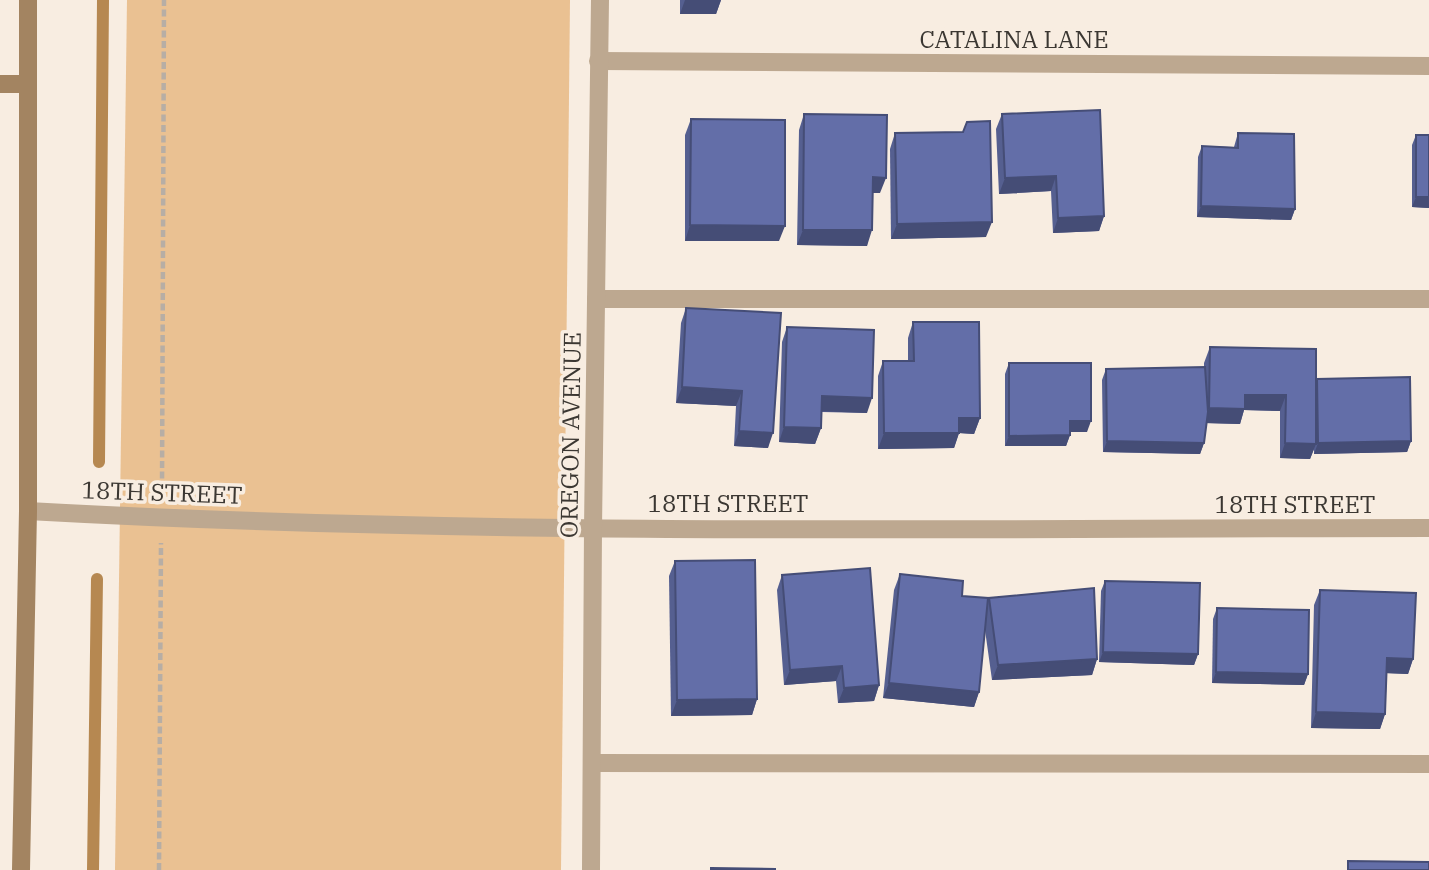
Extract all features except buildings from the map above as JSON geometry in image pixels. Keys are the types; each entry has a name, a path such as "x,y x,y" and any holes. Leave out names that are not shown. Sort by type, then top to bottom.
{"main road":[{"path":"21,870 28,511 28,0"},
{"path":"0,84 27,85"}],"street":[{"name":"OREGON AVENUE","path":"591,870 600,0"},
{"name":"CATALINA LANE","path":"598,61 1429,66"},
{"path":"596,299 1429,299"},
{"name":"18TH STREET","path":"28,511 160,518 593,528 1429,528"},
{"path":"592,763 1429,764"}],"path":[{"path":"159,870 164,0"}],"shaded area":[{"path":"127,0 570,0 561,870 115,870"}],"waterway":[{"path":"99,462 103,0"},
{"path":"93,870 97,579"}]}
